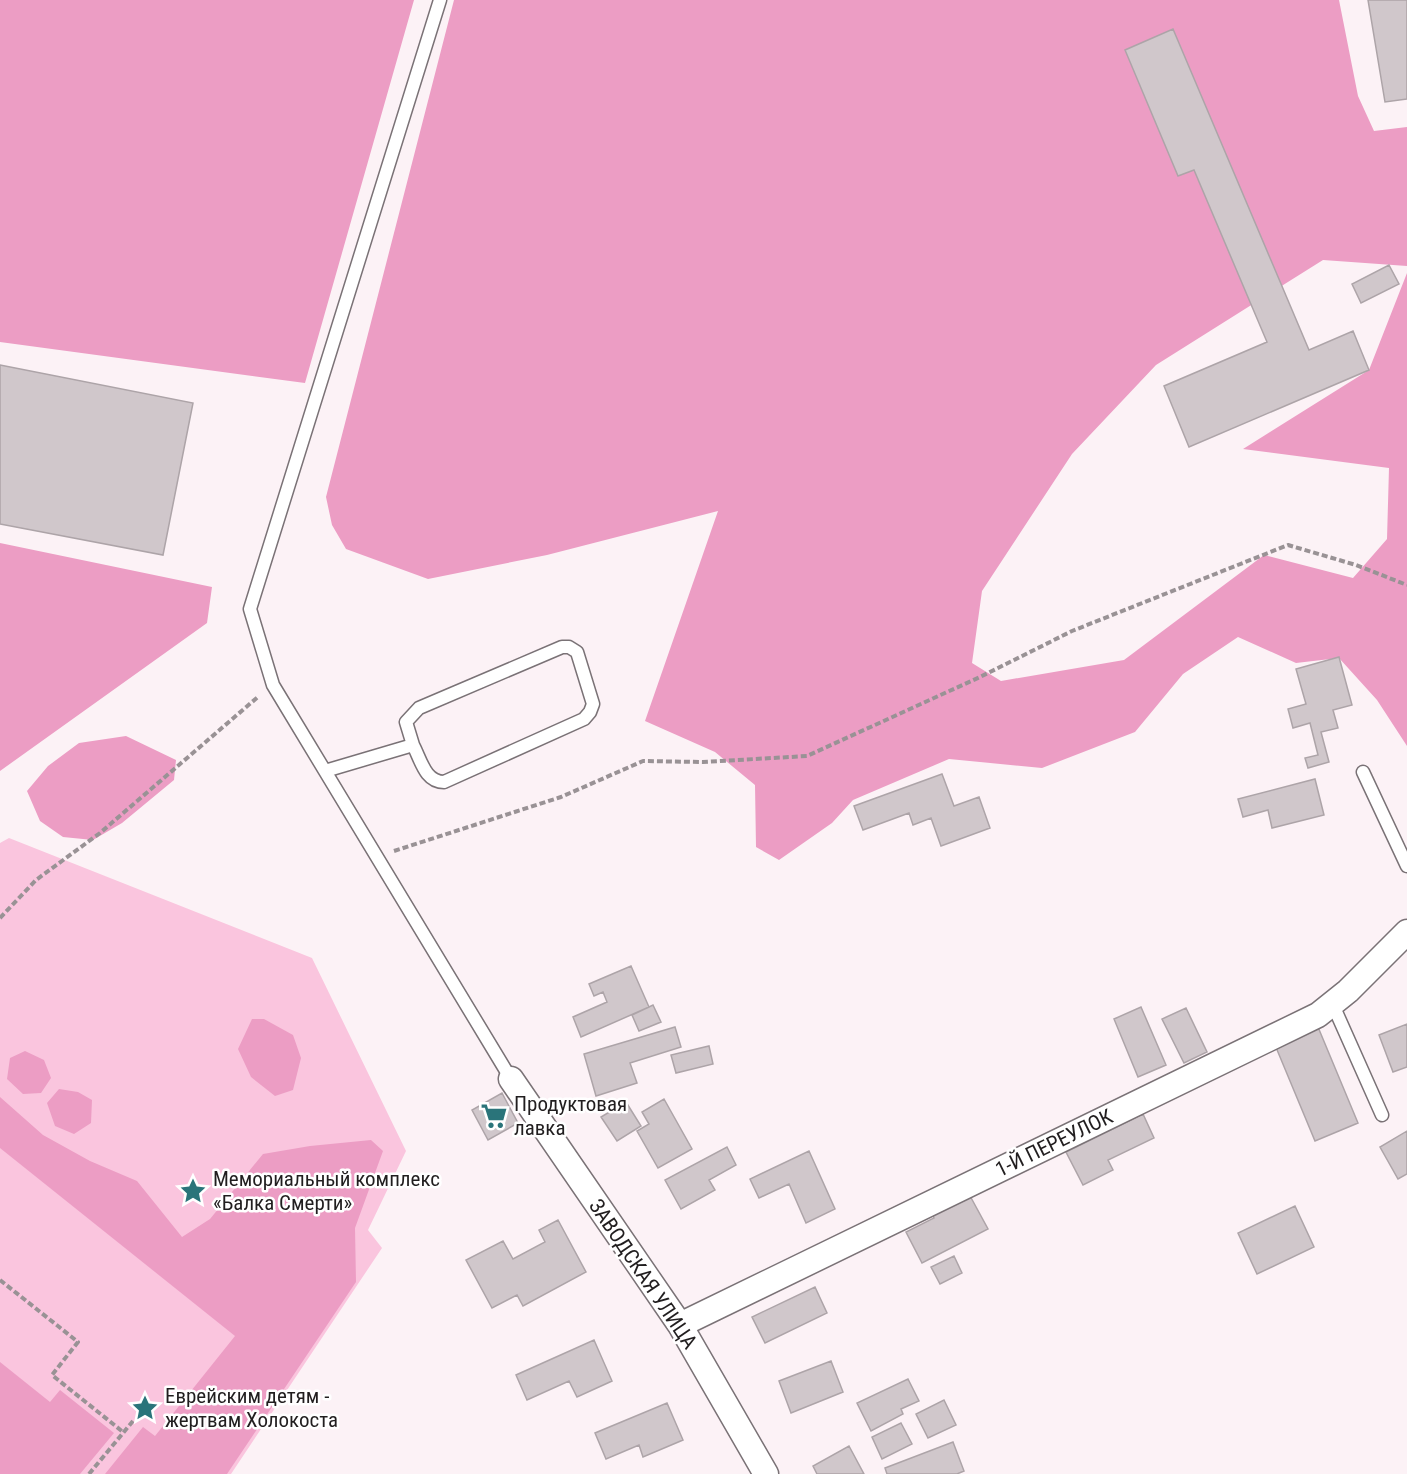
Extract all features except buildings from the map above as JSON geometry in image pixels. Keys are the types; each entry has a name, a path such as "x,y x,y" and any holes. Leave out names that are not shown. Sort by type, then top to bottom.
{"street":[{"name":"1-Й ПЕРЕУЛОК","path":"680,1324 1318,1016 1333,1005 1407,932"},
{"name":"ЗАВОДСКАЯ УЛИЦА","path":"511,1079 680,1324 766,1474"}],"lane":[{"path":"440,0 250,609 273,685 511,1079"},
{"path":"562,647 569,647 577,652 593,704 584,719 444,782 437,782 430,778 413,745 406,722 419,708 562,647"},
{"path":"325,771 413,745"},
{"path":"1363,772 1407,866"},
{"path":"1333,1005 1382,1115"}],"path":[{"path":"376,856 561,797 644,761 703,762 807,756 980,677 1072,631 1288,545 1356,565 1407,585"},
{"path":"0,918 36,880 100,833 273,685"},
{"path":"0,1280 78,1342 52,1375 123,1432"},
{"path":"89,1474 133,1421"}],"shaded area":[{"path":"0,0 414,0 305,383 0,342"},
{"path":"454,0 1339,0 1358,96 1374,131 1407,127 1407,266 1323,260 1156,365 1072,454 982,591 972,663 1001,681 1124,660 1264,555 1353,578 1387,539 1389,468 1243,449 1369,370 1407,273 1407,746 1377,700 1339,658 1296,663 1238,637 1183,674 1135,732 1042,768 949,759 853,800 832,823 779,860 756,847 755,785 715,752 645,721 718,511 547,555 428,579 346,549 332,525 326,497"},
{"path":"0,543 212,587 207,623 0,771"},
{"path":"126,736 176,760 174,780 122,823 93,840 63,837 40,821 27,791 48,766 79,743"},
{"name":"Мемориальный комплекс «Балка Смерти»","path":"9,838 312,958 406,1151 368,1230 382,1248 231,1474 0,1474 0,843"},
{"path":"252,1019 264,1019 293,1035 301,1058 293,1090 275,1096 251,1077 238,1049"},
{"path":"25,1051 44,1060 51,1078 41,1093 23,1094 7,1079 10,1058"},
{"path":"59,1089 78,1092 92,1100 91,1123 74,1134 55,1126 47,1103"},
{"path":"0,1097 43,1135 90,1161 137,1181 182,1237 210,1219 263,1154 310,1146 371,1140 383,1151 355,1228 356,1282 227,1474 105,1474 143,1427 155,1436 235,1336 0,1148"},
{"path":"0,1362 50,1402 60,1390 114,1433 80,1474 0,1474"}],"place":[{"name":"Продуктовая лавка","path":"494,1116"},
{"name":"Мемориальный комплекс «Балка Смерти»","path":"193,1191"},
{"name":"Еврейским детям - жертвам Холокоста","path":"145,1408"}]}
